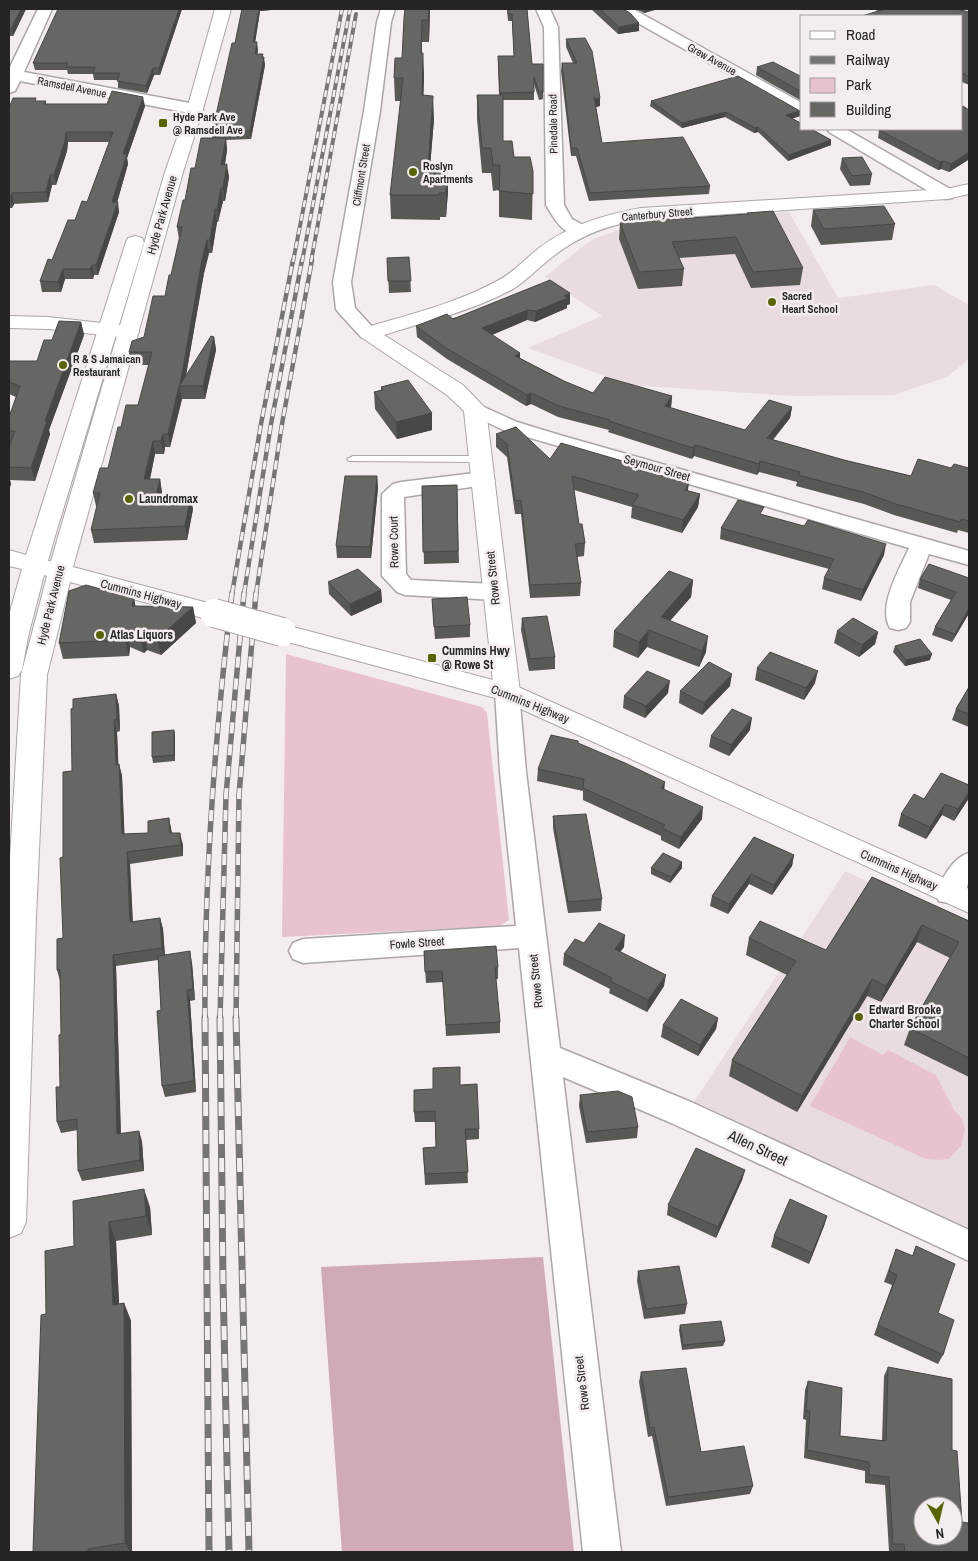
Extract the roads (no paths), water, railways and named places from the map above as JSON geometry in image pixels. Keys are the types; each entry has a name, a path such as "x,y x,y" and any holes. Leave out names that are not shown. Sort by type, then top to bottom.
{"main road":[{"name":"Hyde Park Avenue","path":"9,670 15,636 46,569 96,450 118,331 186,108 223,9"},
{"name":"Hyde Park Avenue","path":"184,87 186,108"},
{"name":"Canterbury Street","path":"368,333 463,302 505,285 525,272 566,237 602,221 641,214 946,194 969,189"},
{"path":"946,194 969,206"},
{"path":"9,322 48,323 118,331"},
{"name":"Seymour Street","path":"368,333 456,390 475,409"},
{"name":"Rowe Street","path":"475,409 507,692"},
{"name":"Cummins Highway","path":"9,558 507,692 959,897"},
{"name":"Hyde Park Avenue","path":"9,1222 15,918 33,687 46,569"}],"street":[{"path":"11,79 45,9"},
{"name":"Cliffmont Street","path":"368,333 346,308 342,282 372,111 384,22 388,9"},
{"name":"Pinedale Road","path":"543,9 551,26 555,206 565,222 579,230"},
{"name":"Grew Avenue","path":"623,9 800,109"},
{"name":"Ramsdell Avenue","path":"11,79 186,108"},
{"path":"775,94 793,88"},
{"path":"842,132 862,130"},
{"path":"842,132 946,194"},
{"name":"Seymour Street","path":"475,409 510,426 969,558"},
{"name":"Rowe Court","path":"482,469 401,489 393,494 394,576 405,587 495,592"},
{"path":"898,622 898,602 922,544"},
{"name":"Rowe Street","path":"507,692 513,772 544,1055 602,1552"},
{"path":"959,897 969,863"},
{"name":"Fowle Street","path":"303,951 531,936"},
{"name":"Allen Street","path":"544,1055 680,1112 969,1246"}],"lane":[{"path":"354,459 482,469"}],"railway":[{"path":"293,262 342,9"},
{"path":"302,262 350,9"},
{"path":"311,262 356,14"},
{"path":"232,594 261,424 293,260"},
{"path":"244,594 271,424 302,260"},
{"path":"256,594 282,424 312,260"},
{"path":"205,1018 206,912 212,806 220,699 232,593"},
{"path":"220,1019 226,795 244,593"},
{"path":"236,1018 239,795 256,593"},
{"path":"205,1018 209,1552"},
{"path":"236,1018 249,1552"},
{"path":"220,1019 229,1552"}],"place":[{"name":"Hyde Park Ave @ Ramsdell Ave","path":"163,123"},
{"name":"Roslyn Apartments","path":"413,172"},
{"name":"Sacred Heart School","path":"772,302"},
{"name":"R & S Jamaican Restaurant","path":"63,365"},
{"name":"Laundromax","path":"129,499"},
{"name":"Atlas Liquors","path":"100,635"},
{"name":"Cummins Hwy @ Rowe St","path":"432,658"},
{"name":"Edward Brooke Charter School","path":"859,1017"}]}
